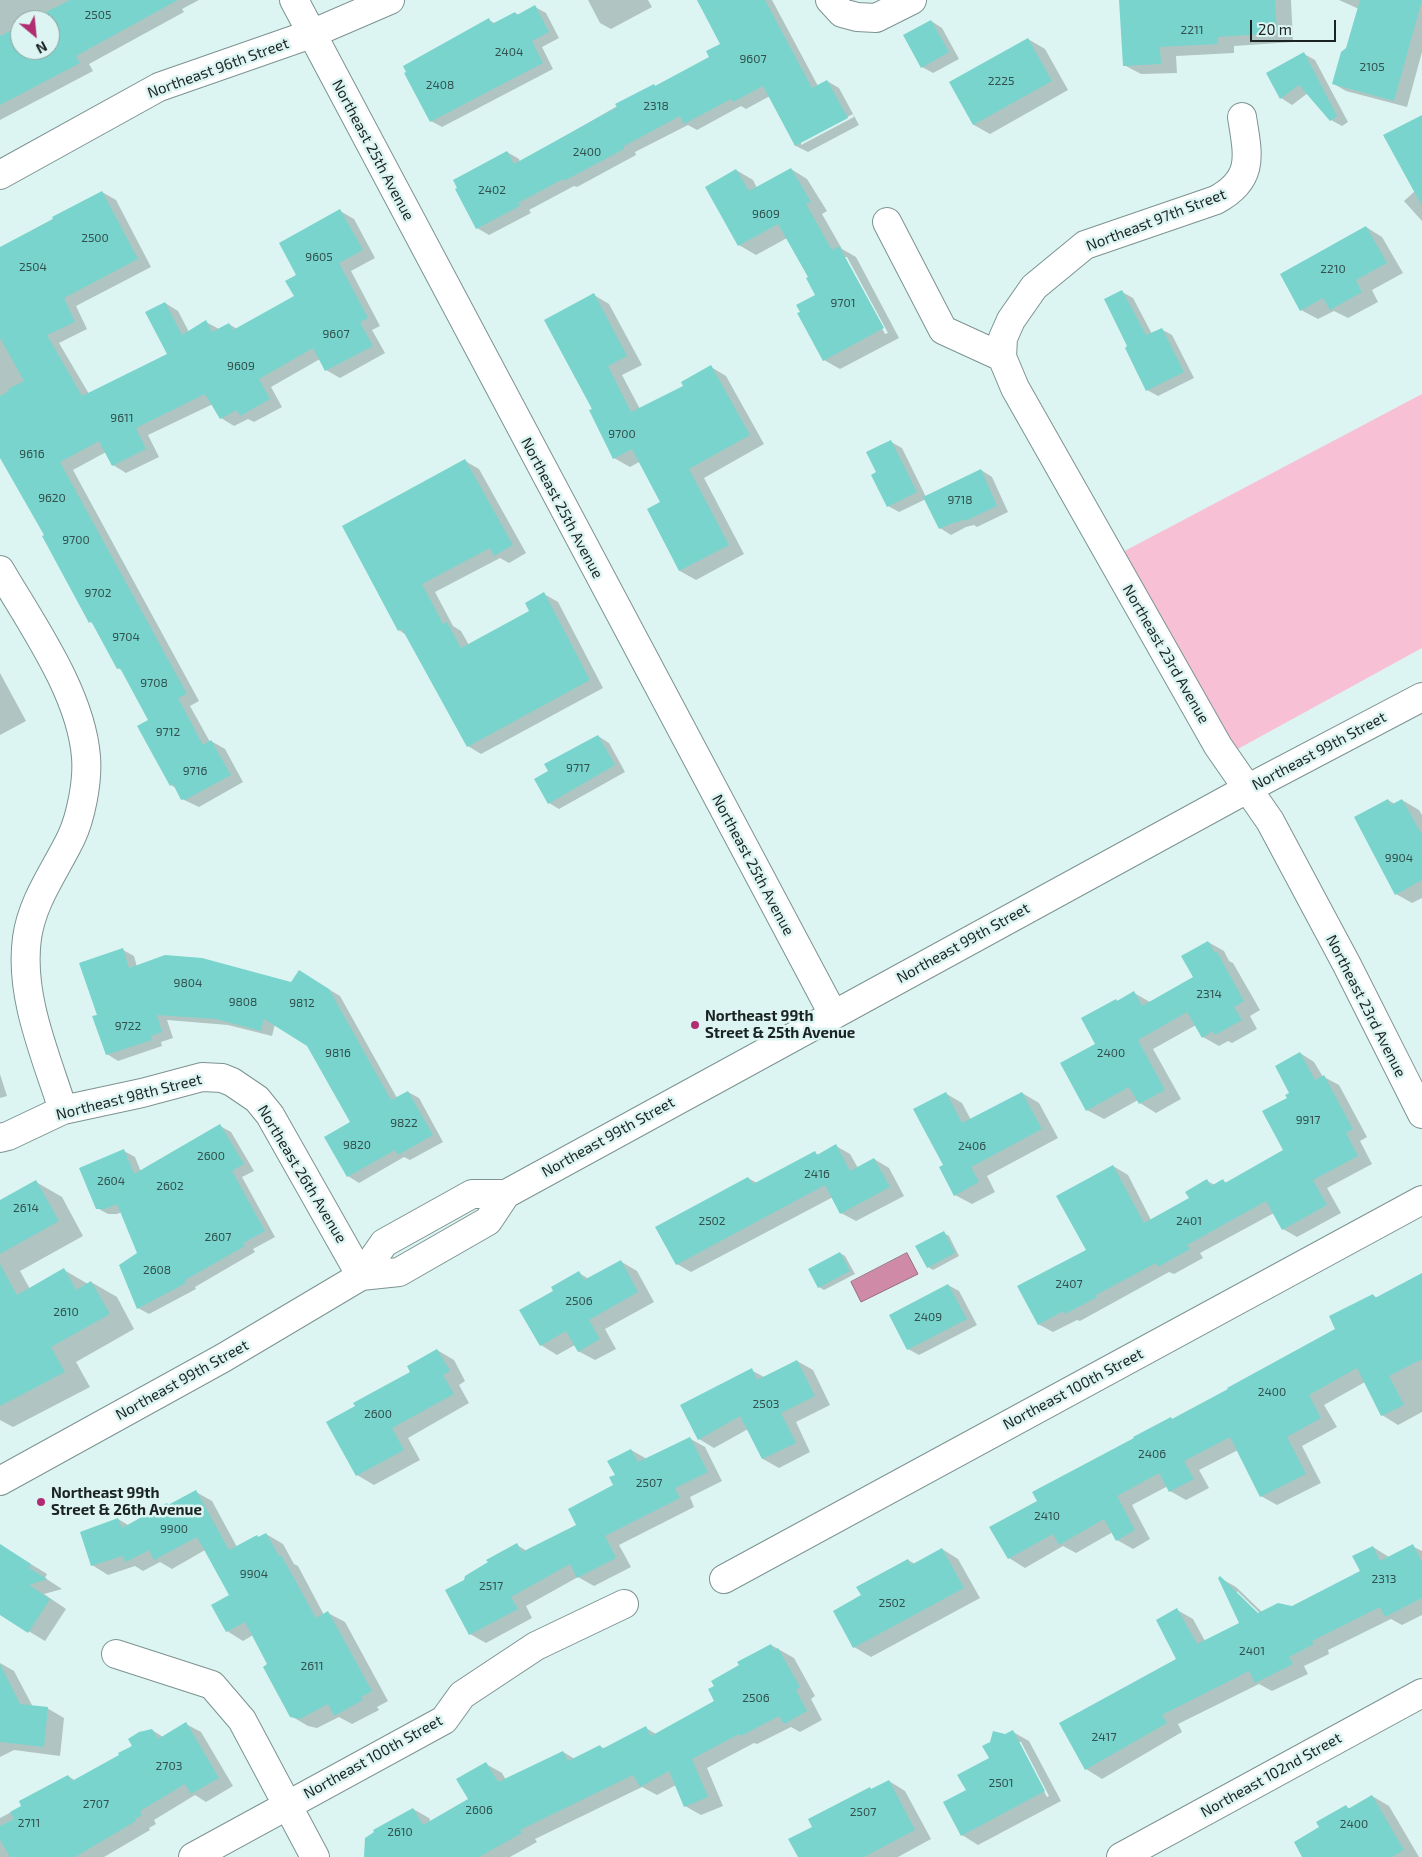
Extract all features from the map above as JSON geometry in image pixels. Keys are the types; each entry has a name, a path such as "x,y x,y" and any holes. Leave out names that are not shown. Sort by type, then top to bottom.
{"street":[{"name":"Northeast 25th Avenue","path":"294,0 833,1014"},
{"name":"Northeast 96th Street","path":"0,175 159,87 311,34 390,0"},
{"path":"830,0 842,13 876,18 904,4"},
{"name":"Northeast 97th Street","path":"1002,357 1003,338 1011,320 1034,287 1085,245 1216,200 1230,192 1244,173 1247,162 1242,117"},
{"path":"887,222 943,330 1002,357"},
{"name":"Northeast 23rd Avenue","path":"1002,357 1024,405 1218,746 1270,821 1347,965 1422,1114"},
{"path":"0,570 58,670 81,723 87,759 83,799 72,837 35,906 27,938 26,976 32,1013 63,1110"},
{"name":"Northeast 99th Street","path":"0,1481 223,1358 361,1276 384,1243 472,1194 506,1194 833,1014 1422,696"},
{"name":"Northeast 98th Street","path":"0,1138 63,1110 142,1093 202,1077 222,1078 232,1082"},
{"name":"Northeast 26th Avenue","path":"232,1082 257,1099 270,1115 361,1276"},
{"name":"Northeast 100th Street","path":"724,1579 1422,1200"},
{"name":"Northeast 100th Street","path":"193,1857 444,1720 462,1695 536,1646 624,1604"},
{"path":"116,1654 212,1685 242,1720 315,1857"},
{"name":"Northeast 102nd Street","path":"1121,1857 1422,1693"}],"shaded area":[{"path":"1422,394 1422,648 1236,750 1117,555"},
{"path":"907,1253 918,1274 861,1302 851,1282"}],"building":[{"path":"70,0 178,0 76,56 80,63 0,105 0,36 10,31 10,60 60,60 60,10 50,10"},
{"path":"697,0 765,0 812,88 827,80 848,118 795,146 763,86 733,102 731,99 684,124 680,116 624,146 624,149 518,203 520,206 476,229 455,189 457,188 453,180 507,151 514,164 617,107 615,104 654,84 655,86 709,57 706,51 720,44"},
{"path":"1119,0 1275,0 1277,33 1218,37 1218,44 1160,47 1161,64 1123,66"},
{"path":"1360,0 1422,0 1394,101 1332,84 1341,52 1346,48"},
{"path":"535,5 549,32 532,41 543,63 430,122 404,73 406,72 403,66 489,18 492,24 515,12 517,15"},
{"path":"931,20 949,52 921,68 903,35"},
{"path":"1028,38 1052,81 973,125 949,82"},
{"path":"1304,52 1337,116 1330,121 1299,85 1280,99 1266,73"},
{"path":"1422,115 1422,206 1383,135"},
{"path":"791,168 811,202 806,204 832,250 839,246 884,328 823,361 797,313 800,312 796,305 815,295 806,278 808,277 778,224 738,246 705,187 736,169 749,191"},
{"path":"102,191 138,259 64,298 75,322 47,335 82,396 167,354 145,312 165,302 182,335 206,320 212,332 229,323 233,330 294,296 285,281 296,275 279,243 340,209 363,250 339,263 368,318 360,322 373,346 325,371 313,348 259,379 270,399 240,416 237,410 220,419 205,394 136,428 146,449 112,466 99,441 60,462 187,694 178,698 203,745 211,740 231,775 185,800 181,800 173,784 170,786 137,726 148,720 120,668 117,669 91,621 89,623 42,536 44,535 0,458 0,396 9,391 8,389 24,381 0,338 0,247"},
{"path":"1366,226 1387,263 1356,280 1362,292 1330,310 1323,298 1300,311 1280,274"},
{"path":"1122,290 1146,335 1162,328 1184,372 1146,391 1104,299"},
{"path":"594,293 627,356 608,366 631,412 683,386 681,382 711,365 750,435 689,469 729,545 679,571 647,509 660,502 632,449 613,459 589,410 592,409 544,320"},
{"path":"891,440 917,492 887,507 871,475 876,472 866,452"},
{"path":"465,459 513,545 494,556 490,548 422,584 443,624 447,622 461,648 529,611 525,603 544,592 590,680 467,747 402,629 398,631 342,526"},
{"path":"981,469 997,506 965,521 964,519 939,529 923,497"},
{"path":"598,735 615,765 548,804 534,779 548,771 544,764"},
{"path":"1388,799 1391,805 1402,799 1422,835 1422,880 1395,895 1354,817"},
{"path":"1208,941 1215,953 1217,952 1244,1001 1234,1007 1242,1020 1215,1035 1213,1031 1202,1038 1187,1012 1138,1040 1165,1090 1139,1104 1129,1087 1086,1111 1060,1063 1095,1044 1081,1018 1134,991 1142,1006 1193,977 1181,956"},
{"path":"123,948 129,968 165,955 202,958 291,982 299,970 329,989 391,1100 408,1091 433,1135 398,1155 395,1150 347,1177 324,1137 350,1122 307,1046 264,1019 261,1031 216,1019 157,1015 162,1032 151,1036 152,1040 106,1055 92,1016 97,1015 79,963"},
{"path":"1300,1052 1315,1080 1324,1075 1353,1129 1346,1133 1358,1156 1313,1180 1327,1205 1282,1230 1266,1201 1187,1245 1190,1249 1158,1267 1156,1263 1065,1314 1063,1311 1038,1325 1017,1286 1086,1250 1056,1196 1113,1165 1144,1223 1189,1198 1185,1192 1207,1179 1211,1186 1223,1179 1225,1183 1283,1150 1262,1111 1287,1098 1285,1095 1289,1093 1275,1066"},
{"path":"946,1092 962,1123 1022,1092 1042,1129 971,1167 979,1182 954,1196 939,1167 943,1165 913,1109"},
{"path":"220,1124 244,1164 232,1171 265,1231 243,1243 245,1246 185,1280 186,1283 137,1309 119,1265 137,1253 117,1204 105,1209 96,1209 79,1168 124,1149 134,1174"},
{"path":"836,1144 850,1171 874,1158 890,1187 840,1214 825,1185 676,1265 655,1227 748,1177 753,1184 815,1151 817,1155"},
{"path":"36,1180 59,1221 0,1254 0,1200"},
{"path":"944,1231 955,1253 927,1268 915,1246"},
{"path":"840,1252 850,1271 818,1288 808,1269"},
{"path":"621,1260 638,1292 589,1320 600,1339 578,1352 566,1331 540,1346 519,1310 553,1291 551,1287 579,1271 584,1280"},
{"path":"0,1264 17,1295 64,1268 76,1290 91,1281 110,1314 51,1347 65,1372 0,1406"},
{"path":"1422,1273 1422,1359 1389,1376 1404,1405 1381,1416 1357,1368 1309,1395 1321,1418 1287,1437 1306,1474 1260,1497 1230,1437 1184,1461 1194,1479 1169,1492 1159,1473 1117,1496 1135,1530 1116,1541 1104,1519 1059,1545 1053,1534 1008,1559 989,1527 1037,1501 1032,1492 1171,1417 1172,1419 1228,1389 1335,1329 1329,1316 1373,1294 1375,1298"},
{"path":"948,1284 967,1319 907,1350 889,1315"},
{"path":"437,1349 450,1371 443,1375 454,1394 392,1428 404,1450 356,1476 326,1422 355,1406 353,1403 410,1372 407,1366"},
{"path":"797,1360 815,1396 781,1413 796,1443 762,1459 740,1416 698,1440 680,1405 752,1368 757,1380"},
{"path":"690,1437 708,1472 675,1488 680,1498 605,1536 616,1558 577,1578 570,1564 511,1597 518,1609 469,1635 445,1590 464,1580 465,1576 488,1562 486,1560 517,1543 522,1552 576,1525 568,1509 613,1485 609,1477 615,1475 607,1461 631,1449 638,1462"},
{"path":"196,1490 229,1550 257,1535 258,1537 266,1533 279,1556 281,1555 316,1618 328,1611 372,1691 361,1697 363,1700 334,1716 328,1704 300,1719 290,1717 263,1667 267,1664 245,1622 226,1632 211,1605 229,1595 197,1537 154,1560 149,1550 126,1562 122,1556 91,1566 80,1532 118,1518 122,1528 167,1503 168,1505"},
{"path":"0,1544 31,1564 29,1568 47,1579 29,1585 50,1599 28,1633 0,1615"},
{"path":"1413,1544 1422,1563 1422,1598 1385,1617 1380,1607 1312,1641 1314,1644 1289,1657 1293,1664 1255,1683 1249,1671 1162,1715 1167,1723 1085,1770 1059,1723 1176,1659 1156,1620 1177,1608 1197,1644 1239,1623 1218,1578 1220,1576 1258,1613 1278,1603 1292,1606 1360,1571 1352,1556 1373,1546 1380,1561"},
{"path":"942,1548 964,1588 853,1648 833,1611 861,1595 856,1587 908,1559 911,1565"},
{"path":"771,1644 774,1650 778,1648 800,1687 796,1690 807,1711 784,1724 779,1716 741,1736 739,1734 692,1759 708,1797 684,1807 669,1771 640,1787 633,1775 520,1830 522,1833 479,1857 364,1857 365,1838 374,1832 373,1830 413,1808 423,1825 468,1799 456,1779 486,1762 498,1782 563,1751 568,1761 600,1745 602,1749 646,1726 651,1736 714,1701 708,1689 714,1686 711,1681 739,1665 737,1662"},
{"path":"0,1664 20,1704 48,1707 44,1747 0,1742"},
{"path":"186,1722 219,1778 191,1794 185,1784 140,1811 142,1815 135,1819 136,1821 75,1857 10,1857 0,1840 0,1826 14,1819 10,1812 21,1806 19,1801 68,1775 72,1781 119,1755 118,1753 132,1746 128,1739 139,1732 152,1729 158,1739"},
{"path":"1013,1730 1045,1791 961,1836 943,1802 966,1790 957,1775 989,1758 982,1746 990,1742 993,1731 1005,1734"},
{"path":"889,1780 915,1830 864,1857 798,1857 788,1839 812,1827 808,1819 870,1787 871,1789"},
{"path":"1372,1795 1404,1850 1392,1857 1302,1857 1294,1842 1319,1827 1316,1822 1346,1805 1348,1809"}],"place":[{"name":"Northeast 99th Street & 25th Avenue","path":"695,1025"},
{"name":"Northeast 99th Street & 26th Avenue","path":"41,1502"}]}
